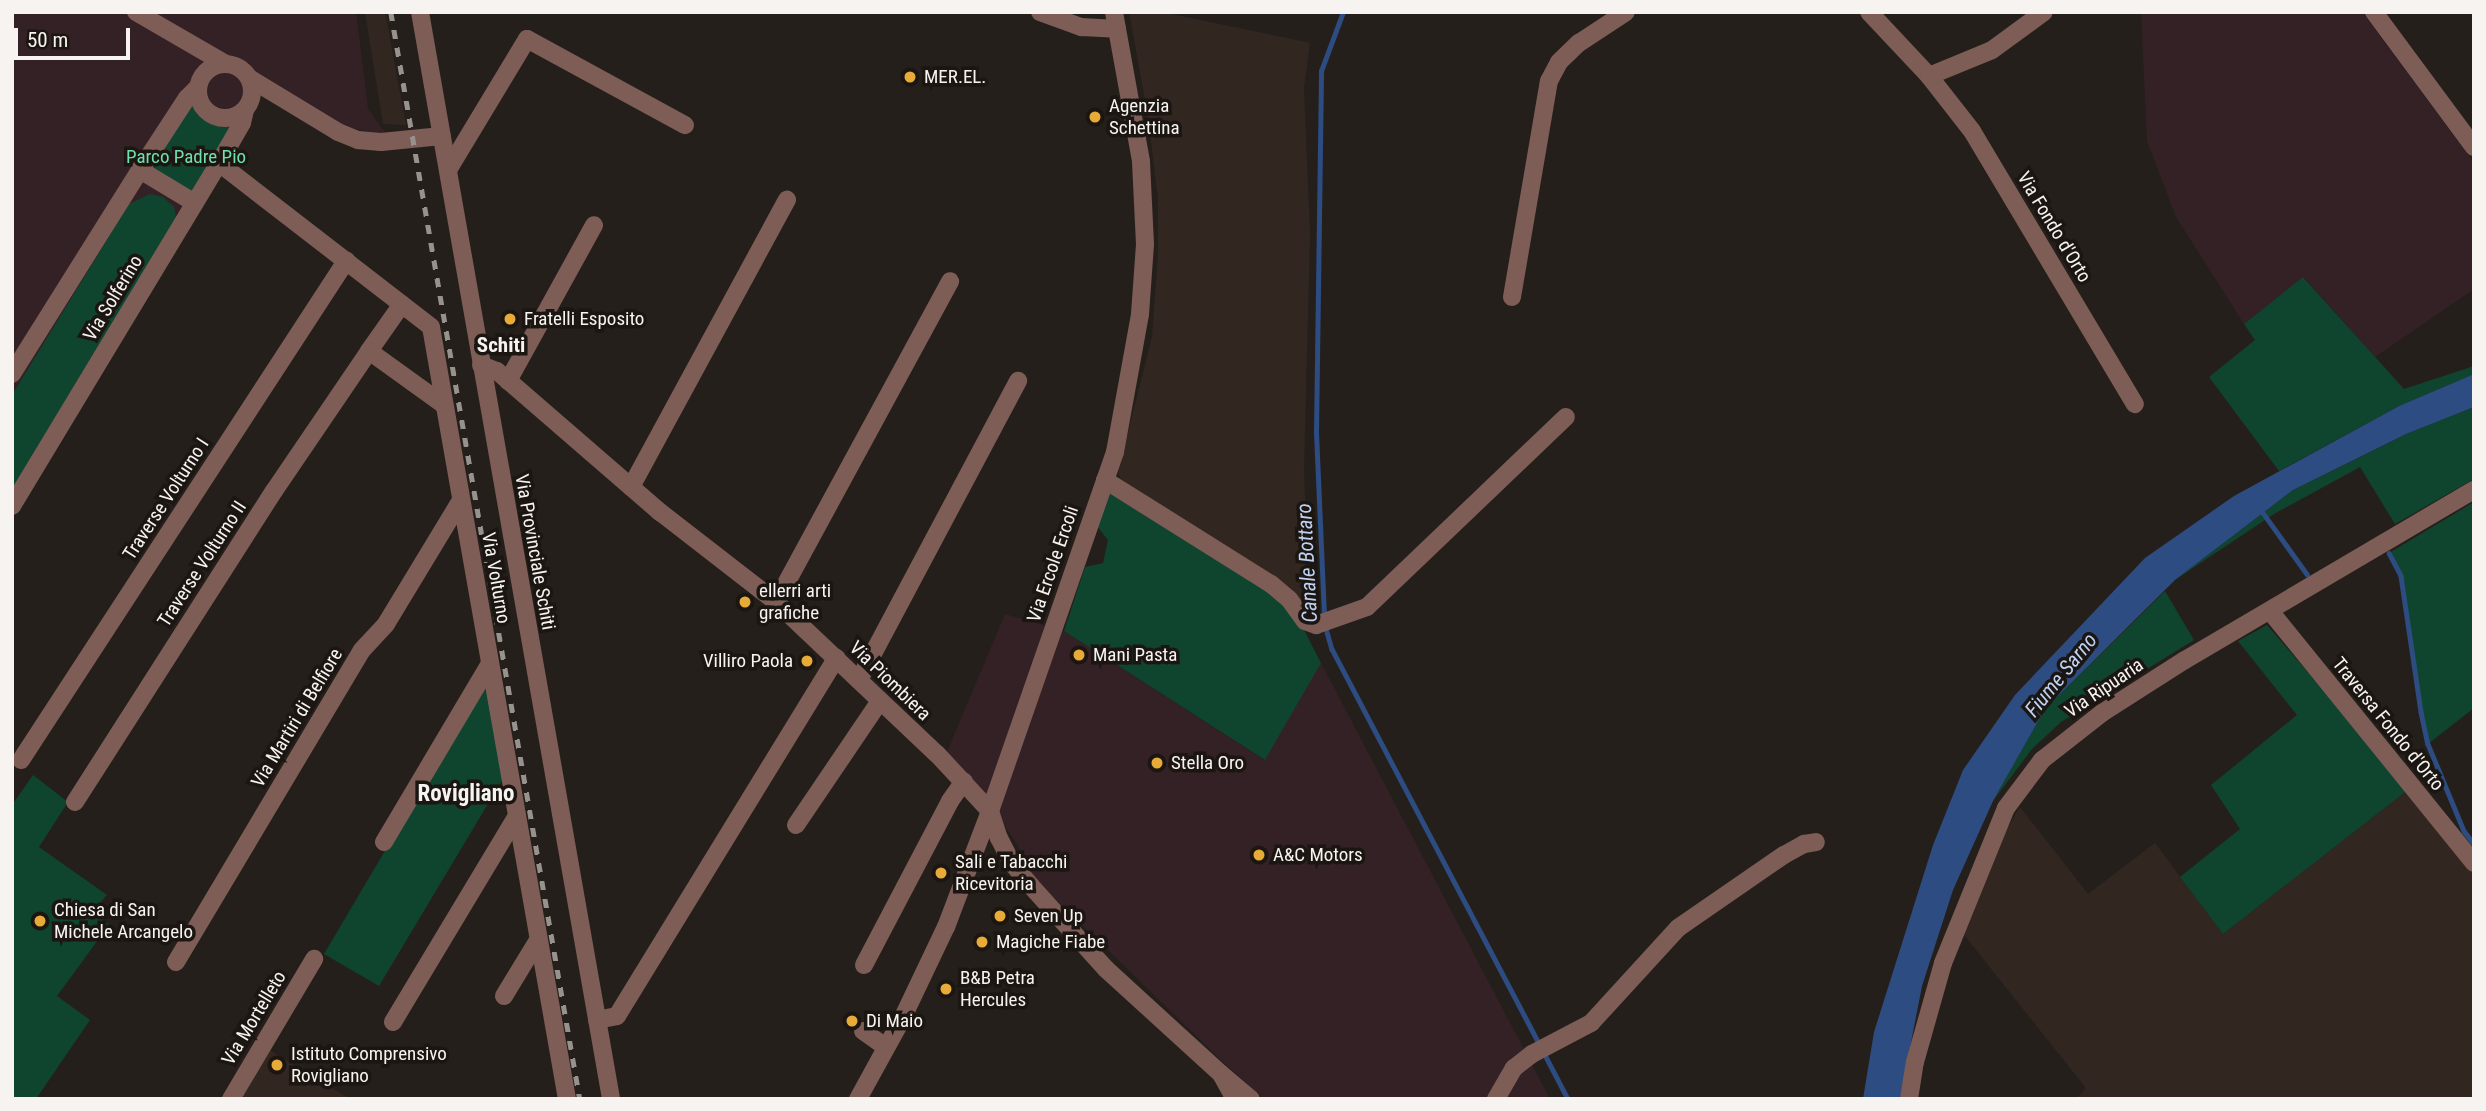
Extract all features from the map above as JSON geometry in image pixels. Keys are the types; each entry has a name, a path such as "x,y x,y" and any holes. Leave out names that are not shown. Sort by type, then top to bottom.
{"street":[{"path":"136,12 225,63 241,69 249,78 276,96 358,140 381,142 442,136"},
{"name":"Via Provinciale Schiti","path":"420,12 611,1099"},
{"path":"1040,12 1081,27 1115,21"},
{"path":"1512,297 1549,81 1559,62 1579,43 1626,12"},
{"name":"Via Fondo d'Orto","path":"1869,12 1929,76 1972,131 2135,404"},
{"path":"1929,76 1992,50 2044,12"},
{"path":"2374,12 2474,147"},
{"name":"Via Ercole Ercoli","path":"858,1099 946,927 990,811 1115,452 1140,314 1145,244 1141,161 1115,21"},
{"path":"173,33 200,81 201,104 213,116 230,118 248,104 276,96"},
{"path":"448,170 527,39 685,125"},
{"path":"12,374 187,98 200,81 225,63"},
{"path":"248,104 249,78"},
{"name":"Via Solferino","path":"12,506 219,163 242,123 248,104"},
{"name":"Via Volturno","path":"219,163 431,327 515,819 567,1099"},
{"path":"139,170 195,203"},
{"path":"631,487 787,200"},
{"path":"508,381 594,225"},
{"name":"Traverse Volturno I","path":"21,760 346,261"},
{"path":"776,602 950,281"},
{"name":"Traverse Volturno II","path":"75,802 274,491 402,304"},
{"path":"369,351 444,405"},
{"name":"Via Piombiera","path":"481,365 508,381 631,487 776,602 836,658 964,781 990,811 1011,862 1106,969 1251,1099"},
{"path":"859,680 1018,382"},
{"path":"1105,480 1271,584 1289,599 1305,621 1316,625 1367,607 1566,417"},
{"name":"Via Ripuaria","path":"1909,1099 1915,1062 1943,963 2006,808 2042,760 2102,713 2474,490"},
{"name":"Via Martiri di Belfiore","path":"176,962 362,650 386,624 461,500"},
{"name":"Traversa Fondo d'Orto","path":"2270,611 2474,863"},
{"path":"597,1020 617,1016 836,658"},
{"path":"384,842 489,665"},
{"path":"796,825 880,701"},
{"path":"864,965 950,801 964,781"},
{"path":"393,1022 515,819"},
{"path":"1496,1099 1514,1068 1532,1054 1591,1023 1678,928 1784,855 1804,844 1816,842"},
{"path":"504,996 538,940"},
{"name":"Via Mortelleto","path":"230,1099 314,958"},
{"path":"863,1031 886,1047"},
{"name":"Via Piombiera","path":"1221,1074 1235,1099"}],"shaded area":[{"path":"12,12 356,12 368,109 387,135 340,126 259,79 12,491"},
{"path":"365,12 385,12 406,125 383,124"},
{"path":"1129,12 1162,12 1310,43 1304,88 1310,234 1304,470 1309,599 1300,605 1122,482 1118,472 1152,337 1158,256 1158,199 1148,116"},
{"path":"2141,12 2362,12 2474,163 2474,289 2375,357 2304,277 2244,324 2176,217 2147,141"},
{"path":"1005,614 1064,631 1264,760 1321,663 1550,1099 1264,1099 1044,888 1030,872 1018,846 983,792 947,752"},
{"path":"2409,789 2474,870 2474,1099 2076,1099 2086,1088 1961,931 2006,830 2020,807 2088,894 2155,843 2223,934"},
{"name":"Istituto Comprensivo Rovigliano","path":"268,1049 350,1099 238,1099"}],"green space":[{"name":"Parco Padre Pio","path":"198,96 201,104 213,116 230,118 245,110 195,203 140,170"},
{"path":"150,194 163,197 174,207 176,217 12,491 12,395 129,204"},
{"path":"2303,277 2404,389 2474,366 2474,374 2399,406 2279,471 2209,377 2255,340 2244,324"},
{"path":"2474,407 2474,479 2395,524 2360,467 2274,514 2175,580 2293,490 2406,434"},
{"path":"1117,493 1270,590 1304,630 1321,663 1265,760 1064,631 1085,567 1103,563 1108,540 1097,526 1109,494"},
{"path":"2474,502 2474,708 2428,744 2401,576 2389,553"},
{"path":"2165,591 2194,640 2061,722 2032,749 1993,801 2045,709"},
{"path":"2267,625 2409,789 2223,934 2180,877 2240,829 2211,785 2297,715 2238,641"},
{"path":"487,678 504,777 379,986 324,954"},
{"path":"33,775 68,802 39,847 107,895 92,912 109,925 57,996 90,1020 36,1099 12,1099 12,805"}],"water":[{"name":"Fiume Sarno","path":"2474,374 2474,407 2406,434 2293,490 2175,580 2045,709 1993,801 1953,890 1922,986 1900,1099 1863,1099 1874,1032 1933,845 1963,770 2015,695 2145,558 2234,496 2399,406"}],"waterway":[{"name":"Canale Bottaro","path":"1324,616 1316,433 1321,71 1343,12"},
{"path":"2261,510 2307,574"},
{"path":"2389,553 2401,576 2428,744 2464,831 2474,844"},
{"name":"Canale Bottaro","path":"1325,625 1332,649 1539,1043"},
{"name":"Canale Bottaro","path":"1543,1051 1568,1099"}],"railway":[{"path":"391,12 580,1099"}],"place":[{"name":"MER.EL.","path":"910,77"},
{"name":"Agenzia Schettina","path":"1095,117"},
{"name":"Fratelli Esposito","path":"510,319"},
{"name":"ellerri arti grafiche","path":"745,602"},
{"name":"Mani Pasta","path":"1079,655"},
{"name":"Villiro Paola","path":"807,661"},
{"name":"Stella Oro","path":"1157,763"},
{"name":"A&C Motors","path":"1259,855"},
{"name":"Sali e Tabacchi Ricevitoria","path":"941,873"},
{"name":"Seven Up","path":"1000,916"},
{"name":"Chiesa di San Michele Arcangelo","path":"40,921"},
{"name":"Magiche Fiabe","path":"982,942"},
{"name":"B&B Petra Hercules","path":"946,989"},
{"name":"Di Maio","path":"852,1021"},
{"name":"Istituto Comprensivo Rovigliano","path":"277,1065"}],"district":[{"name":"Schiti","path":"501,345"},
{"name":"Rovigliano","path":"466,794"}]}
